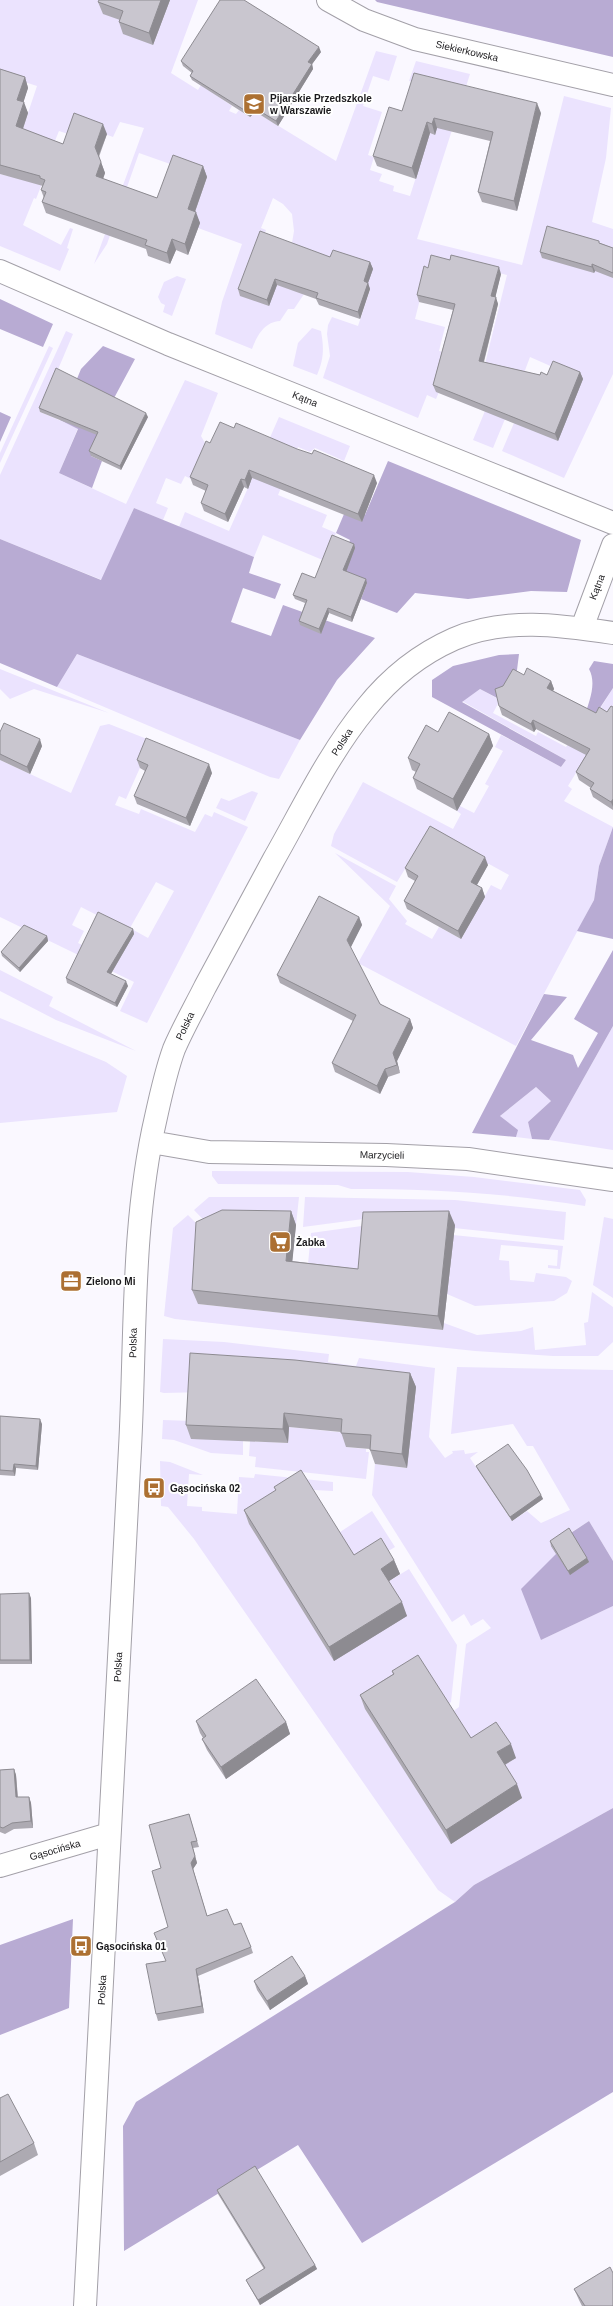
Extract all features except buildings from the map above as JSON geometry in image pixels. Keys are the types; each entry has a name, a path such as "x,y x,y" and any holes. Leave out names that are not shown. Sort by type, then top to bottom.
{"street":[{"name":"Siekierkowska","path":"328,0 364,20 415,39 613,85"},
{"name":"Kątna","path":"0,271 168,344 613,523"},
{"name":"Kątna","path":"582,628 613,545"},
{"name":"Polska","path":"85,2306 131,1427 133,1323 140,1230 151,1142 172,1057 195,1006 319,778 366,708 406,667 455,639 494,627 528,624 582,628 613,633"},
{"name":"Marzycieli","path":"151,1142 209,1152 386,1155 468,1159 613,1180"},
{"name":"Gąsocińska","path":"0,1866 109,1834"}],"shaded area":[{"path":"0,0 108,0 127,23 153,45 170,0 198,0 171,73 198,90 201,85 232,106 229,111 236,114 239,110 250,117 254,113 259,114 336,161 376,51 397,56 389,81 373,76 363,106 382,112 368,155 374,157 370,170 382,174 379,181 394,186 393,191 410,196 430,133 435,134 449,91 409,81 416,61 470,74 417,239 522,265 564,96 611,108 606,158 592,222 613,229 613,374 564,478 502,451 514,423 555,368 530,357 521,381 484,368 507,275 431,256 415,319 445,327 439,351 447,353 452,362 436,399 427,395 418,418 323,378 330,356 327,334 328,325 332,317 358,326 370,290 366,288 372,269 304,294 294,309 288,309 280,321 270,324 262,330 252,349 215,334 222,302 242,244 198,228 192,220 207,177 139,153 107,244 94,264 144,128 120,122 113,137 78,124 74,136 59,131 52,148 55,150 36,199 34,198 23,225 61,245 70,228 73,229 67,248 69,249 60,271 0,246 0,174 7,176 37,86 0,74","holes":["273,198 283,204 292,214 294,231 291,249 241,295 266,230 261,228"]},
{"path":"375,0 613,0 613,57 377,2"},
{"path":"177,276 186,279 172,316 163,312 165,305 161,303 158,297 164,282"},
{"path":"0,299 53,324 43,347 0,329"},
{"path":"312,328 321,331 323,343 322,359 317,375 293,366 298,343"},
{"path":"66,331 73,334 40,412 78,428 59,473 126,504 185,380 218,393 201,436 209,450 195,481 185,476 181,484 166,478 156,503 168,508 163,520 134,508 102,580 0,539 0,475"},
{"path":"49,346 53,348 0,463 0,453"},
{"path":"103,346 135,359 113,400 91,456 102,461 92,488 59,473 78,429 60,420 81,369"},
{"path":"485,411 505,419 493,448 473,440"},
{"path":"0,412 11,417 0,442"},
{"path":"279,417 350,446 344,461 315,448 310,452 298,447 278,495 327,515 322,527 336,533 325,561 263,535 254,557 179,527 185,512 229,531"},
{"path":"388,461 581,540 567,592 531,591 468,599 415,593 397,613 361,599 367,583 339,573 350,540 336,533 347,507 365,515"},
{"path":"134,508 254,557 249,573 281,584 275,599 243,588 231,622 271,636 283,605 375,638 337,680 300,740 77,654 57,687 0,663 0,539 101,580"},
{"path":"77,654 300,740 279,779 270,777 57,687"},
{"path":"519,654 516,678 501,700 480,689 462,702 566,760 561,767 432,697 432,680 453,666 499,655"},
{"path":"594,661 613,664 613,688 592,720 585,715 592,686 589,669"},
{"path":"0,669 109,713 34,689 10,699 0,689"},
{"path":"613,688 613,708 606,711 602,715 588,753 568,786 572,789 564,801 613,827 599,866 594,900 516,1046 358,963 390,906 335,853 396,886 389,899 407,921 405,924 432,939 439,927 461,939 491,885 501,890 509,875 489,864 408,864 397,882 331,846 334,834 363,782 453,829 461,814 457,811 460,806 474,813 489,786 485,784 503,751 495,747 501,735 561,767 566,760 462,701 480,689 500,700 493,713 536,736 538,732 566,747 585,715 593,720"},
{"path":"109,724 147,739 143,761 126,799 119,796 115,805 139,814 141,809 195,832 205,814 212,817 214,812 248,827 147,1023 120,1011 134,982 0,917 0,760 71,793 100,726","holes":["156,882 174,891 148,938 130,928","81,907 134,934 91,949 78,943 84,931 72,925"]},
{"path":"252,791 258,793 245,821 216,808 221,798 229,801"},
{"path":"613,827 613,939 577,931 594,900 599,866"},
{"path":"613,950 613,1026 549,1140 532,1139 528,1122 551,1101 536,1087 500,1116 518,1130 516,1137 472,1133 544,994 567,997 531,1040 573,1055 578,1068 598,1033 574,1019"},
{"path":"0,970 53,997 49,1006 136,1051 56,1020 0,991"},
{"path":"0,1018 106,1062 127,1076 117,1112 0,1123"},
{"path":"613,1026 613,1150 549,1140"},
{"path":"536,1087 551,1101 528,1122 532,1139 516,1137 517,1130 500,1116"},
{"path":"212,1171 408,1172 474,1177 580,1190 586,1200 585,1206 498,1195 410,1190 351,1189 338,1185 218,1184 212,1176"},
{"path":"209,1197 299,1197 296,1225 214,1231 194,1210"},
{"path":"305,1197 455,1200 566,1212 564,1240 454,1228 455,1225 371,1218 303,1227"},
{"path":"188,1215 207,1234 198,1304 443,1330 444,1323 477,1335 521,1331 533,1327 535,1350 586,1345 584,1323 588,1322 592,1292 613,1307 613,1342 598,1356 553,1356 475,1351 175,1319 164,1316 173,1228"},
{"path":"604,1217 613,1219 613,1298 593,1285"},
{"path":"369,1225 363,1283 308,1264 311,1233"},
{"path":"453,1235 563,1246 560,1269 548,1268 548,1265 557,1266 558,1250 501,1245 499,1260 509,1261 510,1280 534,1282 536,1273 566,1277 572,1281 567,1293 554,1301 475,1306 447,1294"},
{"path":"163,1339 224,1342 329,1354 328,1362 356,1366 359,1358 435,1368 429,1437 445,1458 453,1453 452,1451 464,1450 465,1454 478,1452 470,1458 512,1521 527,1511 541,1523 570,1510 533,1446 527,1446 513,1424 451,1434 457,1367 613,1370 613,1561 589,1521 551,1545 556,1554 541,1640 613,1606 613,1808 474,1885 455,1902 438,1890 194,1539 168,1507 161,1506 160,1461 170,1462 203,1475 189,1474 187,1506 202,1507 202,1511 237,1514 239,1477 254,1478 255,1474 333,1482 333,1491 314,1490 280,1501 386,1583 409,1569 457,1645 451,1702 446,1706 366,1709 452,1843 522,1798 476,1752 452,1712 459,1707 466,1644 491,1628 483,1619 471,1626 464,1614 452,1622 372,1495 375,1464 406,1468 415,1387 164,1393 160,1392"},
{"path":"163,1420 192,1421 243,1440 243,1455 211,1453 174,1440 162,1439"},
{"path":"289,1427 347,1433 346,1447 366,1449 366,1452 369,1452 366,1479 255,1467 256,1457 249,1456 250,1441 288,1443"},
{"path":"372,1511 395,1547 359,1569 337,1534"},
{"path":"589,1521 613,1561 613,1606 541,1640 521,1589 556,1554 551,1546"},
{"path":"613,1808 613,2092 362,2243 298,2145 124,2251 123,2126 136,2102 455,1902 474,1885"},
{"path":"73,1919 69,2008 0,2035 0,1945"}],"place":[{"name":"Pijarskie Przedszkole w Warszawie","path":"254,104"},
{"name":"Żabka","path":"280,1242"},
{"name":"Zielono Mi","path":"71,1281"},
{"name":"Gąsocińska 02","path":"154,1488"},
{"name":"Gąsocińska 01","path":"81,1946"}]}
